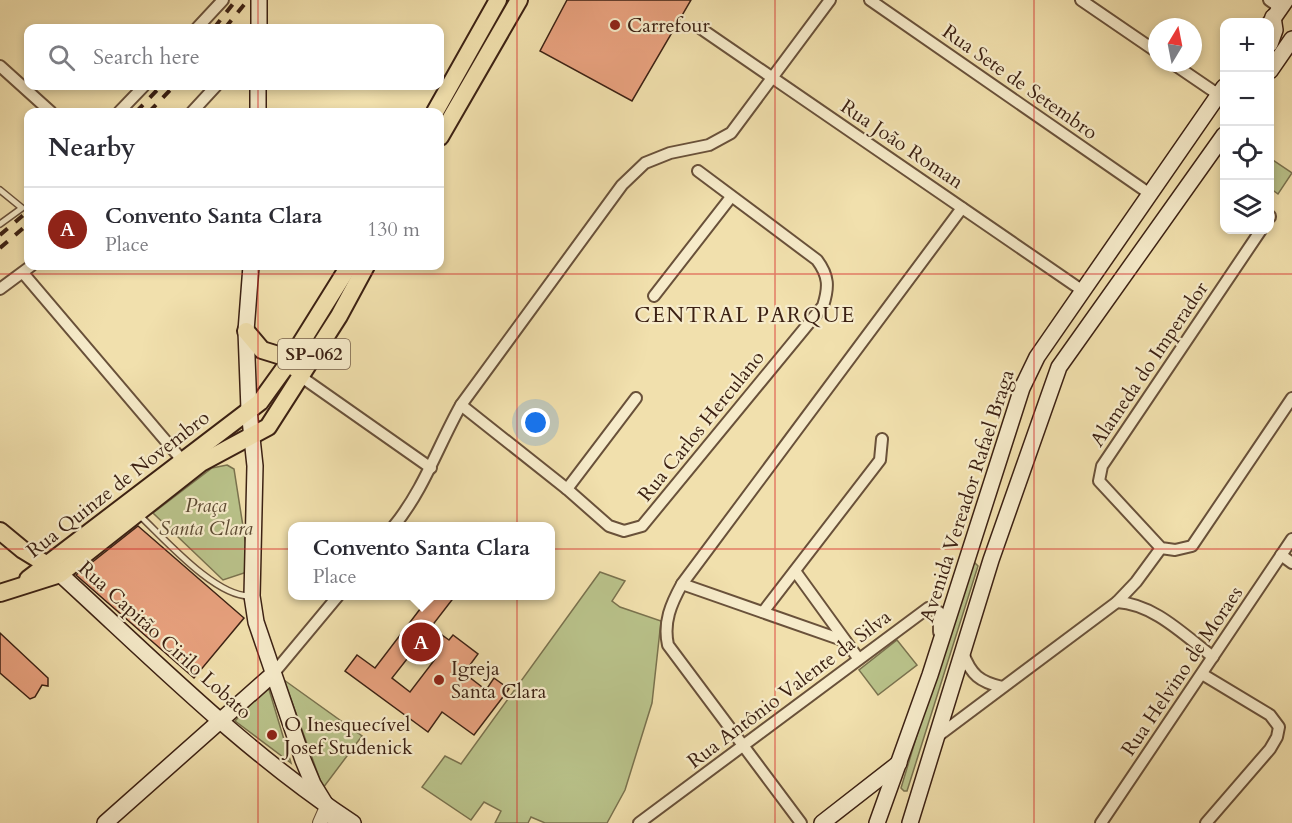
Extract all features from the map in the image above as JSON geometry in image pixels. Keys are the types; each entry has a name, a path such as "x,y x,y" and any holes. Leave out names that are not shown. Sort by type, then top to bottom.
{"main road":[{"path":"259,24 260,0"},
{"path":"437,108 498,0"},
{"path":"444,130 519,0"},
{"path":"1274,32 1275,10"},
{"path":"1274,64 1292,39"},
{"path":"258,90 258,108"},
{"name":"Avenida Vereador Rafael Braga","path":"877,823 930,675 1016,407 1037,357 1220,94"},
{"path":"910,823 962,652 1030,444 1059,367 1220,141"},
{"path":"251,270 246,332 249,410 253,436 252,596 256,622 303,760 327,807 347,823"},
{"name":"SP-062","path":"249,410 271,390 347,270"},
{"name":"SP-062","path":"253,436 268,427 339,316 364,270"},
{"path":"246,332 262,350 291,359 300,376"},
{"path":"1016,407 1015,438 1019,444 1030,444"},
{"name":"Rua Quinze de Novembro","path":"54,569 182,460 249,410"},
{"name":"Rua Quinze de Novembro","path":"4,596 54,569 137,513 201,464 253,436"},
{"path":"998,466 1010,464 1014,467 1012,499"},
{"name":"Rua Capitão Cirilo Lobato","path":"0,531 23,550 54,569 221,721 327,807"},
{"path":"105,823 273,674"},
{"path":"822,823 899,763"},
{"path":"891,786 901,798 917,796"}],"street":[{"path":"201,24 223,0"},
{"path":"397,522 412,504 431,468 439,443 461,405 622,185 645,163 670,153 710,145 731,133 830,0"},
{"name":"Rua Sete de Setembro","path":"870,0 1150,194"},
{"path":"1081,0 1148,46"},
{"name":"Rua João Roman","path":"700,28 1083,291"},
{"path":"0,66 24,88"},
{"path":"1188,72 1220,90"},
{"path":"27,90 47,108"},
{"path":"123,108 140,90"},
{"path":"196,108 212,90"},
{"name":"Rua Carlos Herculano","path":"567,489 609,526 624,531 642,526 823,306 828,289 826,273 817,261 698,171"},
{"path":"654,296 731,197"},
{"path":"801,823 668,645 666,627 668,613 682,584 962,208"},
{"name":"Alameda do Imperador","path":"1161,548 1099,481 1102,466 1258,234"},
{"path":"0,289 26,270"},
{"path":"28,270 182,460"},
{"path":"300,376 431,468"},
{"path":"461,405 567,489 636,398"},
{"path":"937,736 1117,602 1136,582 1161,548 1175,550 1192,546 1292,398"},
{"path":"763,612 880,460 882,439"},
{"name":"Rua Helvino de Moraes","path":"1101,823 1292,539"},
{"path":"1281,555 1292,563"},
{"path":"795,571 858,658"},
{"path":"682,584 845,641"},
{"path":"273,674 335,600"},
{"path":"1117,602 1132,603 1154,613 1213,657"},
{"name":"Rua Antônio Valente da Silva","path":"639,823 928,608 939,612 941,623 930,675"},
{"path":"962,652 969,670 977,678 1002,687"},
{"path":"1202,674 1270,715 1279,727 1277,737 1270,748 1206,823"},
{"path":"320,823 327,807"}],"lane":[{"path":"0,190 22,207 0,224"},
{"path":"137,513 217,585 242,596 252,596"}],"green space":[{"path":"1274,161 1292,173 1278,194 1274,191"},
{"name":"Praça Santa Clara","path":"227,465 234,469 250,571 223,580 153,513 212,468"},
{"path":"974,562 978,566 907,791 904,791 901,788 936,672"},
{"path":"600,572 625,581 612,601 620,607 661,621 652,703 625,790 607,823 545,823 531,817 528,823 495,823 501,811 484,802 471,820 422,787 445,756 461,764"},
{"path":"897,640 917,665 878,695 859,670"},
{"path":"284,680 362,736 323,788"},
{"path":"268,686 291,763 235,721"}],"building":[{"name":"Carrefour","path":"567,0 691,0 632,101 540,51"},
{"path":"138,526 244,618 194,678 76,575"},
{"path":"427,600 452,600 431,627 449,640 453,635 478,654 464,673 486,690 494,678 509,689 474,735 442,712 428,732 345,671 357,655 375,668","holes":["418,645 436,658 410,692 392,678"]},
{"path":"0,633 48,678 48,686 42,685 35,697 30,699 0,673"}],"railway":[{"path":"217,24 236,0"},
{"path":"228,24 248,0"},
{"path":"140,108 157,90"},
{"path":"153,108 170,90"},
{"path":"0,235 24,214"},
{"path":"0,248 24,227"}],"place":[{"name":"Carrefour","path":"615,25"},
{"name":"Convento Santa Clara","path":"421,642"},
{"name":"Igreja Santa Clara","path":"439,680"},
{"name":"O Inesquecível Josef Studenick","path":"272,735"}],"district":[{"name":"CENTRAL PARQUE","path":"745,315"}]}
